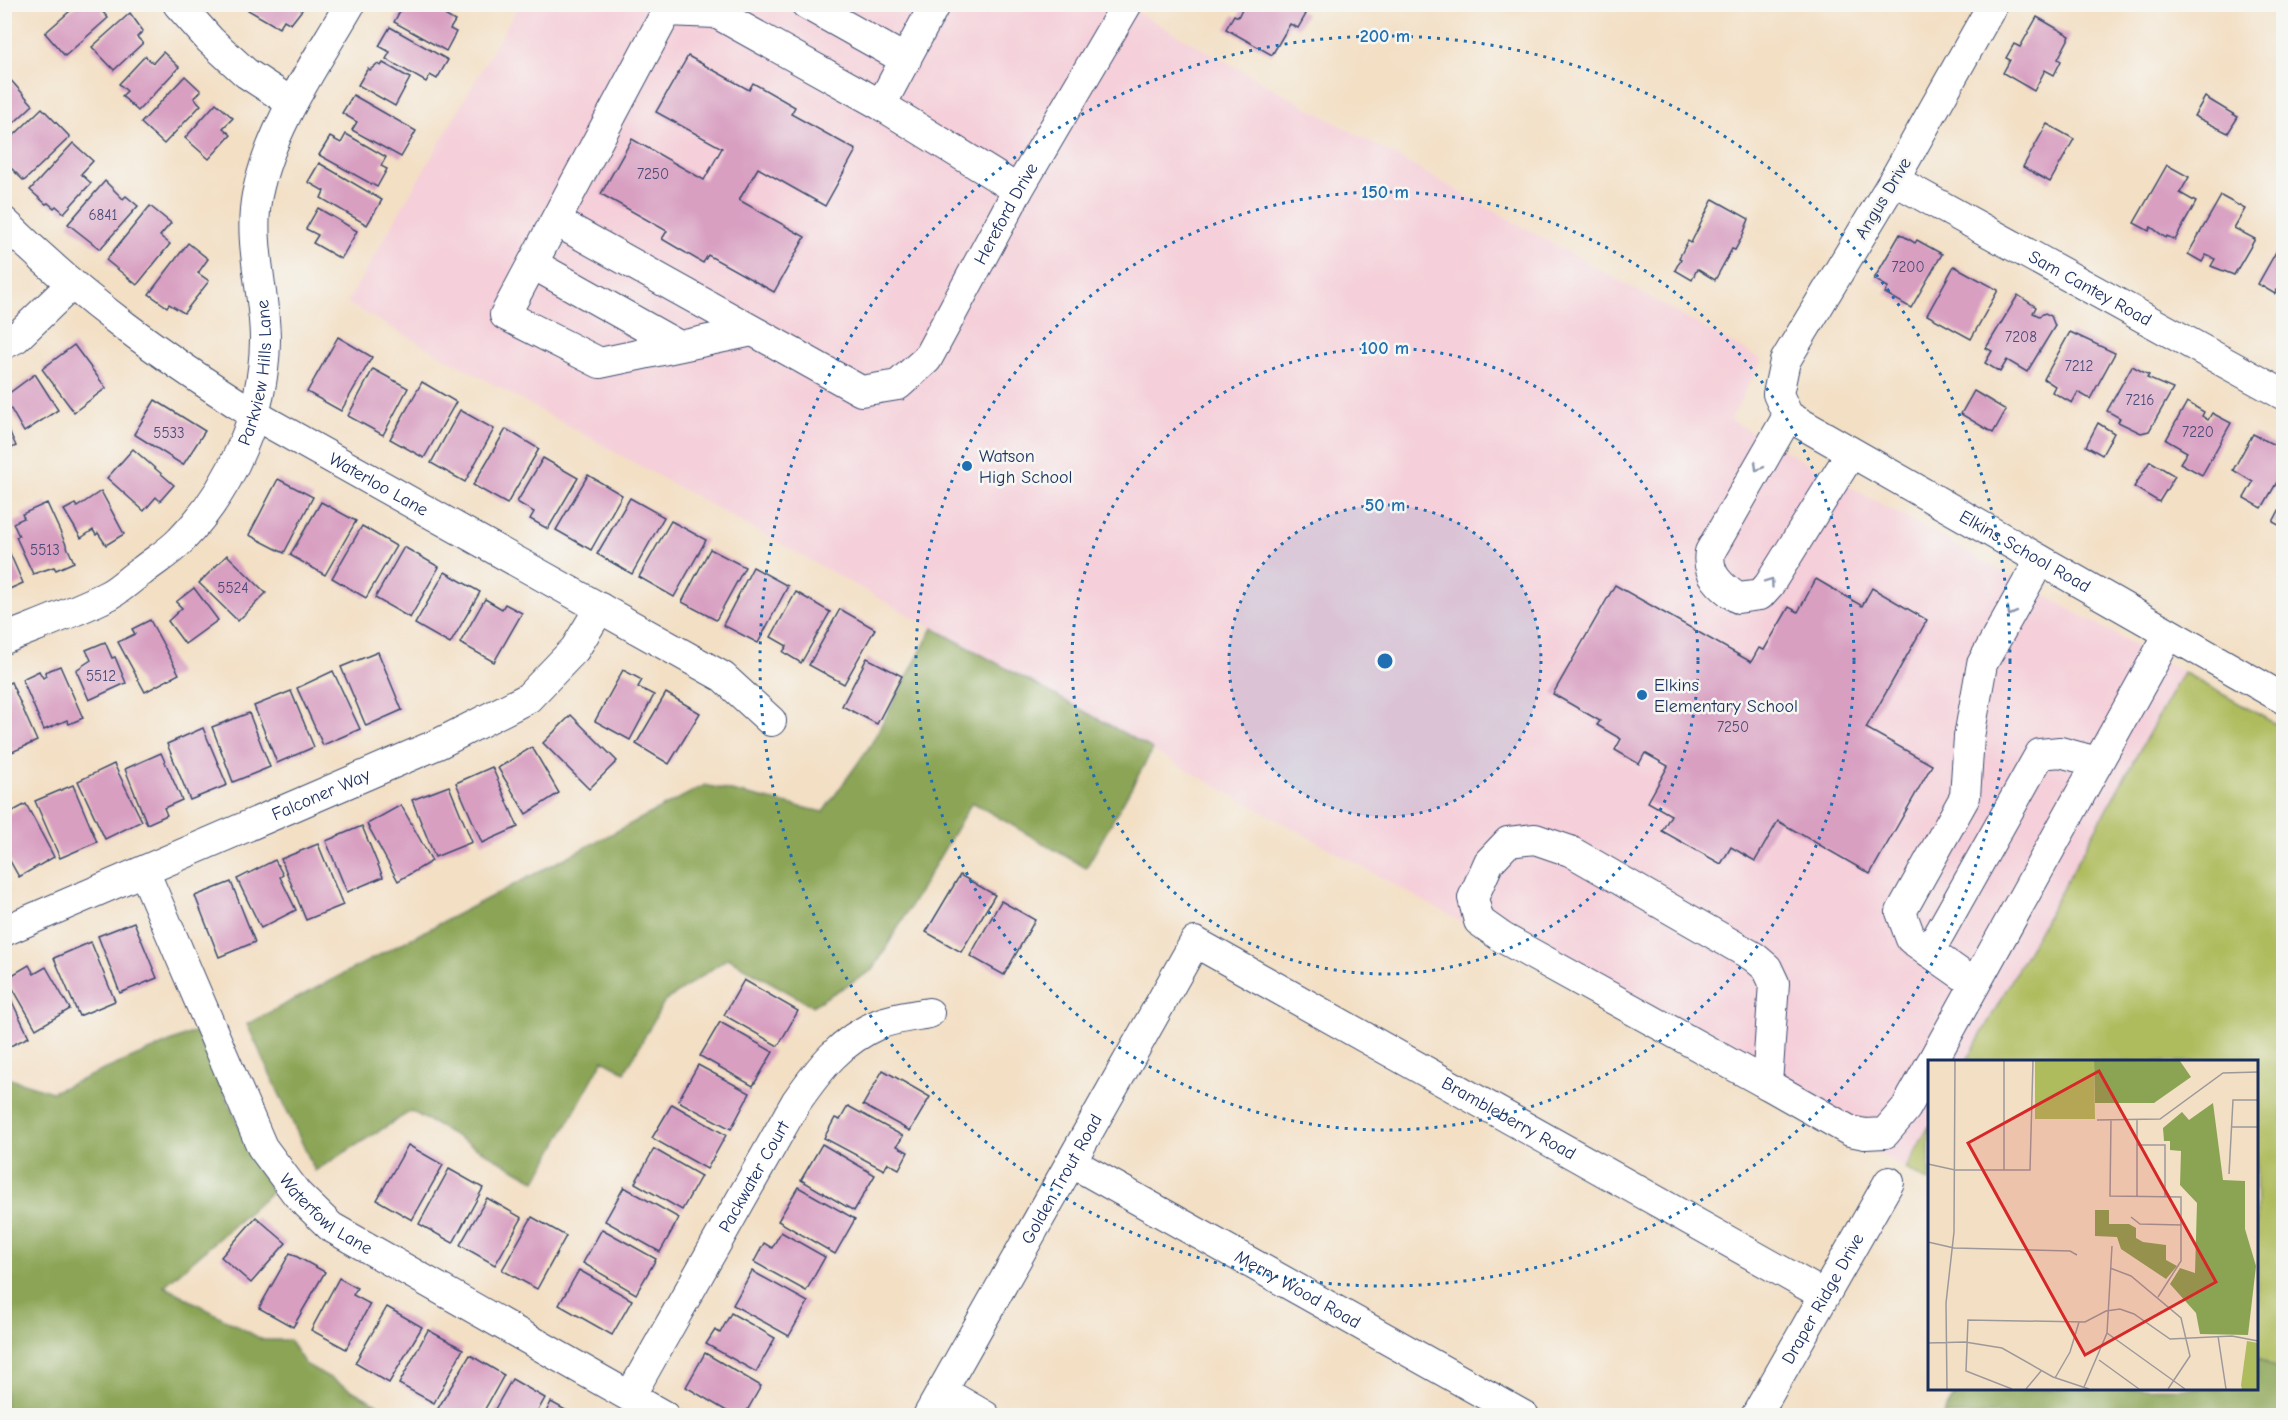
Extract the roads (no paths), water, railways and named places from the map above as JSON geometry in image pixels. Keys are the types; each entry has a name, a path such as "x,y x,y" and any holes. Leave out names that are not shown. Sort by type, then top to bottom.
{"street":[{"path":"178,4 210,40 246,73 292,104"},
{"name":"Parkview Hills Lane","path":"4,639 110,594 181,541 213,499 236,461 255,415 265,339 256,248 257,197 269,149 292,104 350,4"},
{"path":"806,4 906,60"},
{"path":"881,105 935,4"},
{"name":"Hereford Drive","path":"752,331 861,391 898,385 927,359 1018,190 1127,4"},
{"name":"Angus Drive","path":"1851,453 1769,585 1760,595 1738,598 1724,589 1712,575 1708,561 1710,552 1783,405 1785,361 1894,180 1993,4"},
{"path":"752,331 600,363 505,315 667,10 721,9 1018,190"},
{"name":"Sam Cantey Road","path":"1894,180 2283,395"},
{"path":"556,221 752,331"},
{"name":"Waterloo Lane","path":"4,222 71,285 153,350 255,415 723,677 771,721"},
{"path":"533,264 679,346"},
{"path":"4,344 16,338 71,285"},
{"name":"Elkins School Road","path":"1783,405 1851,453 2283,699"},
{"path":"1975,984 1911,939 1901,912 1965,797 1969,737 1982,664 2040,561"},
{"name":"Falconer Way","path":"4,931 440,743 528,698 575,649 600,608"},
{"path":"1932,1060 2169,634"},
{"path":"1929,952 2040,754 2060,752 2097,762"},
{"path":"1767,1084 1774,983 1767,968 1754,957 1570,851 1536,839 1508,842 1489,862 1473,898 1479,921 1503,938 1850,1131 1865,1134 1885,1133 1906,1108 1928,1067"},
{"name":"Waterfowl Lane","path":"144,872 262,1147 297,1194 331,1227 664,1416"},
{"name":"Golden Trout Road","path":"935,1403 1195,942"},
{"name":"Brambleberry Road","path":"1195,942 1824,1295"},
{"name":"Packwater Court","path":"630,1396 796,1102 824,1062 846,1043 880,1024 929,1013"},
{"name":"Merry Wood Road","path":"1071,1162 1488,1407 1524,1416"},
{"name":"Draper Ridge Drive","path":"1756,1416 1889,1182"},
{"path":"935,1403 985,1416"}],"place":[{"name":"Watson High School","path":"967,466"},
{"name":"Elkins Elementary School","path":"1642,695"}]}
